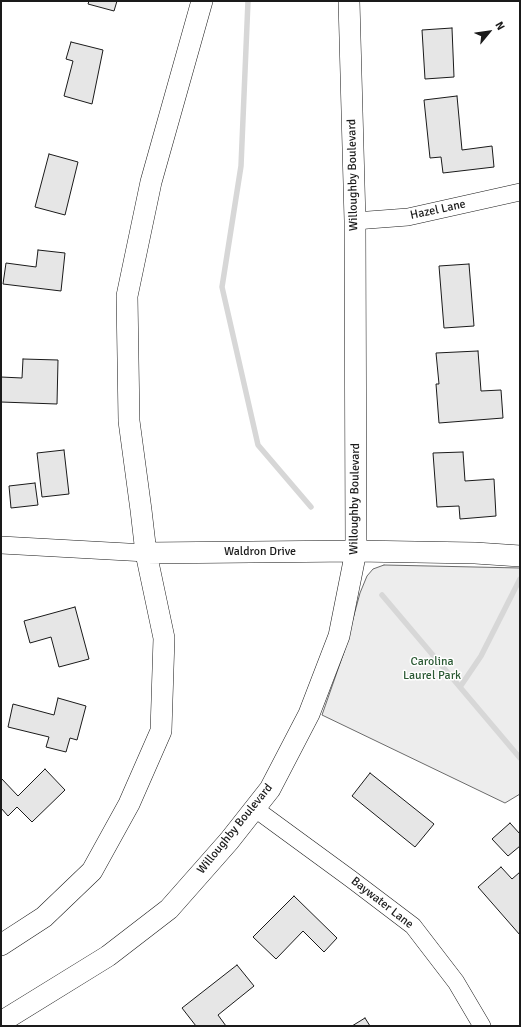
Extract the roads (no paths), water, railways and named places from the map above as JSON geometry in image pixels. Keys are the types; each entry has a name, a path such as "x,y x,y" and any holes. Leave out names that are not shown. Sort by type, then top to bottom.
{"street":[{"path":"1,944 44,917 92,871 129,804 161,731 164,638 146,553 129,422 127,296 151,182 202,1"},
{"name":"Willoughby Boulevard","path":"1,1022 108,956 169,909 229,841 270,788 309,714 339,636 356,551 355,221 350,1"},
{"name":"Hazel Lane","path":"355,221 408,217 520,192"},
{"name":"Waldron Drive","path":"1,545 146,553 356,551 475,553 520,556"},
{"name":"Baywater Lane","path":"254,808 351,878 413,926 456,982 482,1026"}],"waterway":[{"path":"248,1 241,166 222,287 258,445 311,507"},
{"path":"460,687 481,656 520,579"},
{"path":"382,595 520,758"}],"park label":[{"name":"Carolina Laurel Park","path":"432,669"}]}
